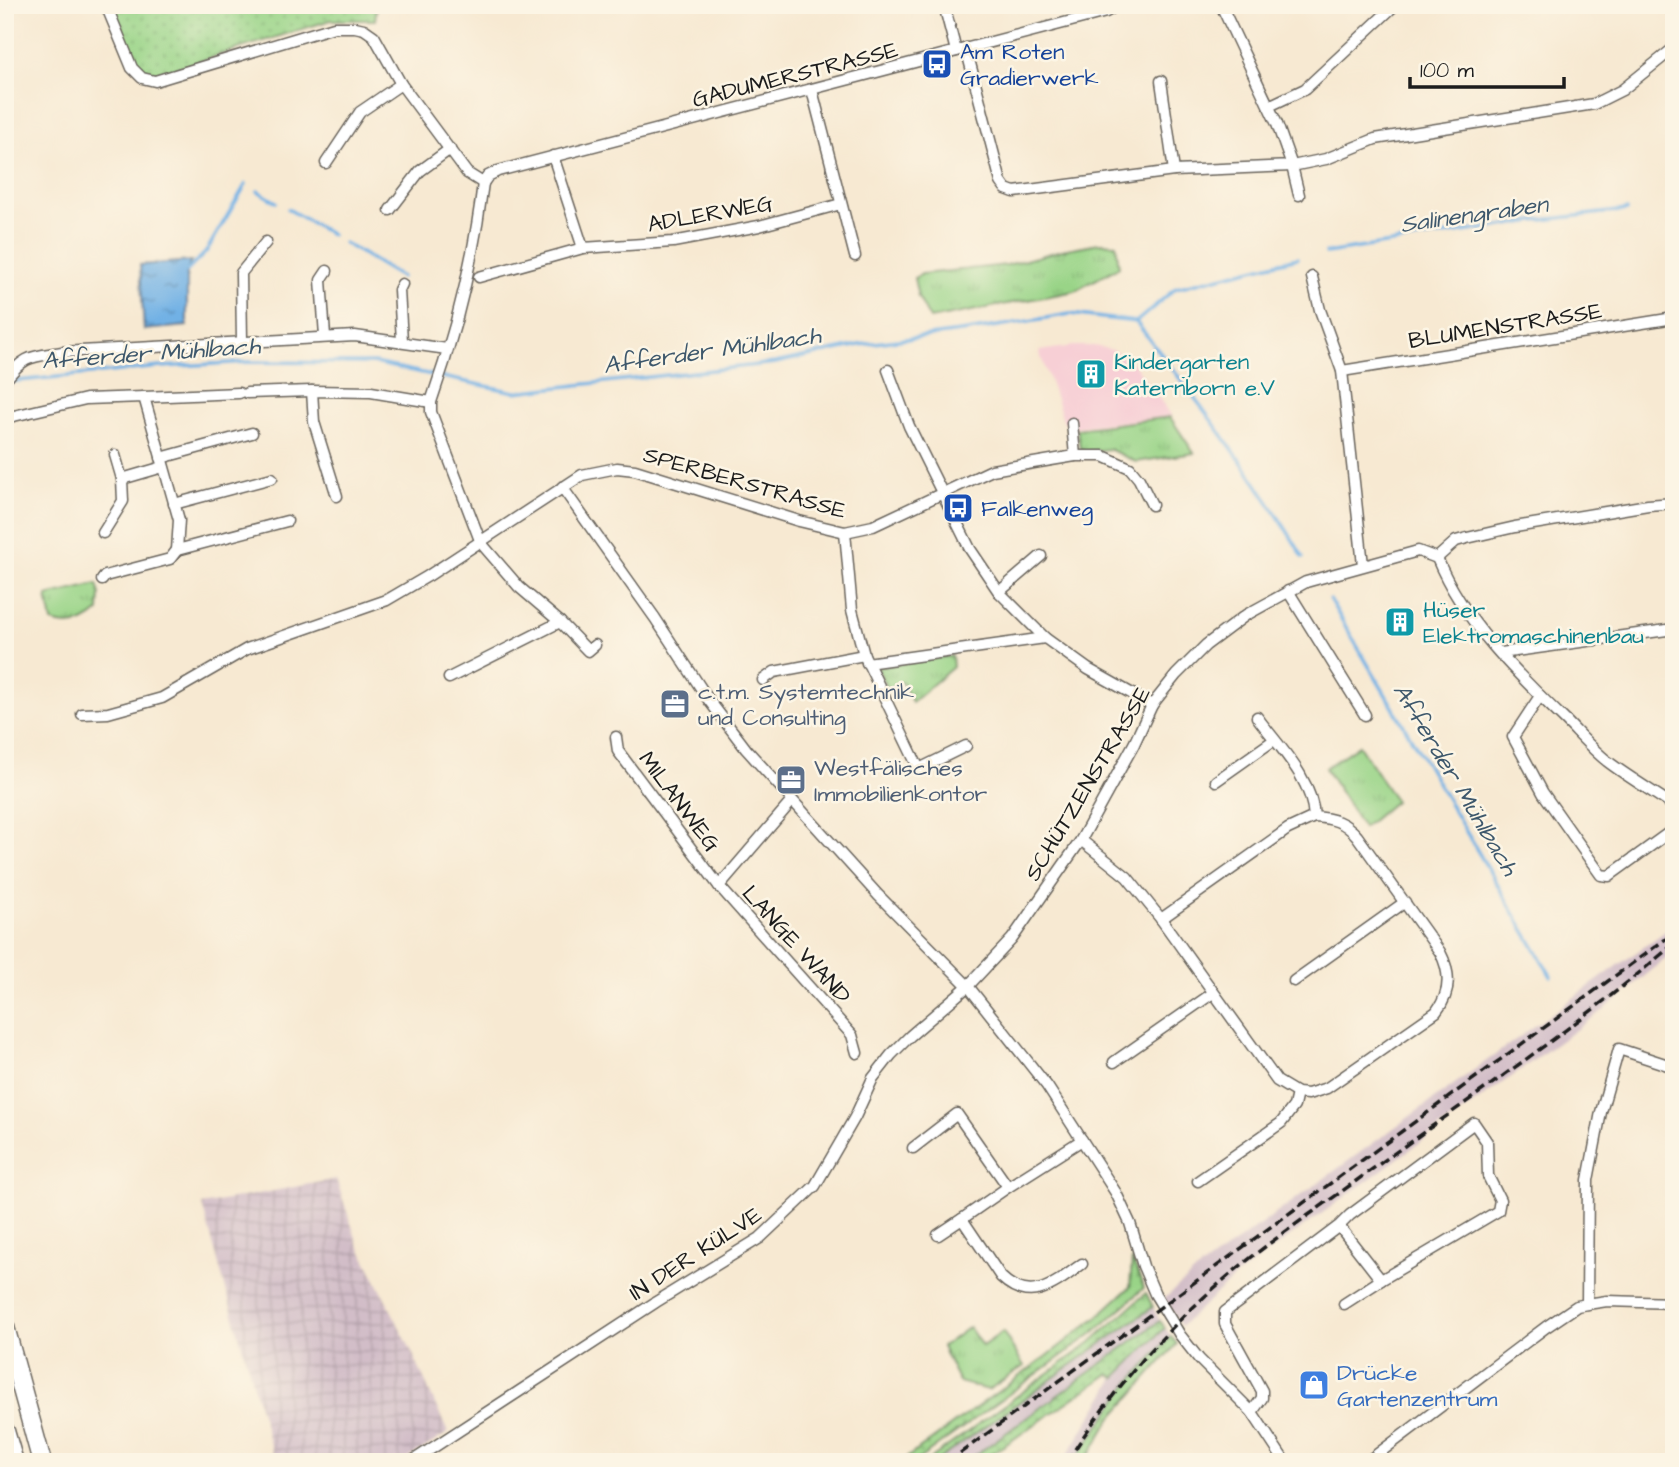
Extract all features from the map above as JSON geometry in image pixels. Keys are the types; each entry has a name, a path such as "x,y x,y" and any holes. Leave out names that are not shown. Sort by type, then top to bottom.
{"highway":[{"path":"5,1327 42,1462"},
{"path":"5,1431 14,1462"}],"street":[{"path":"106,5 132,68 142,78 155,81 334,27 364,29 374,36 401,84 467,173 483,183 466,282 430,402 435,424 481,543 519,587 560,622 588,652 595,645"},
{"path":"944,5 961,50 1001,182 1006,189 1014,192 1174,171 1292,166 1326,159 1375,139 1594,104 1622,90 1674,48"},
{"name":"GADUMERSTRASSE","path":"483,183 488,176 498,171 1105,12 1118,5"},
{"path":"1222,5 1269,106 1292,166 1299,195"},
{"path":"1269,106 1306,89 1395,5"},
{"path":"1161,81 1174,171"},
{"path":"326,163 360,112 401,84"},
{"path":"812,90 855,256"},
{"path":"390,210 420,171 450,149"},
{"path":"554,156 583,248"},
{"name":"ADLERWEG","path":"479,277 583,248 673,242 759,226 841,204"},
{"path":"242,341 241,273 266,242"},
{"path":"325,336 321,280 327,271"},
{"path":"1312,277 1320,310 1342,371 1363,565"},
{"path":"401,284 399,290 402,341"},
{"name":"BLUMENSTRASSE","path":"1342,371 1674,318"},
{"path":"5,381 13,370 29,357 62,352 325,336 402,341 447,349"},
{"path":"888,370 909,426 970,549 999,592 1045,638 1088,668 1152,705"},
{"path":"312,391 314,422 337,496"},
{"path":"5,418 86,399 243,393 371,392 430,402"},
{"path":"102,580 105,576 170,559 177,550 178,520 144,397"},
{"path":"1072,423 1075,456"},
{"path":"122,479 252,433"},
{"path":"103,533 123,501 122,479 115,455"},
{"name":"SPERBERSTRASSE","path":"82,714 108,713 162,698 247,649 387,600 481,543 562,487 582,475 601,470 635,470 799,521 845,531 873,526 992,470 1075,456 1103,456 1130,468 1139,479 1152,505"},
{"path":"174,504 272,478"},
{"path":"562,487 716,710 792,801 878,895 968,986 1047,1086 1120,1200 1148,1280 1174,1325 1199,1359 1252,1412 1285,1462"},
{"path":"1674,503 1528,525 1467,538 1456,541 1437,558 1458,600 1540,696 1606,760 1674,806"},
{"path":"177,550 287,522"},
{"path":"845,531 852,610 865,659 919,769 966,746"},
{"name":"SCHÜTZENSTRASSE","path":"968,986 1013,939 1081,839 1134,744 1152,705 1176,675 1206,645 1246,615 1288,591 1327,575 1418,551 1437,558"},
{"path":"999,592 1041,556"},
{"path":"1288,591 1365,715"},
{"path":"449,678 560,622"},
{"path":"1501,653 1674,629"},
{"path":"763,680 774,672 1045,638"},
{"path":"1540,696 1514,732 1514,742 1543,793 1601,875 1609,876 1674,829"},
{"path":"1257,717 1307,786 1313,803 1314,817"},
{"name":"MILANWEG","path":"616,737 618,751 719,886"},
{"path":"1216,781 1274,740"},
{"name":"LANGE WAND","path":"792,801 719,886 852,1035 857,1053"},
{"path":"1081,839 1127,877 1161,919 1270,1075 1284,1087 1297,1093 1308,1094 1327,1088 1429,1017 1443,1003 1449,981 1445,961 1405,901 1351,829 1335,819 1314,817 1300,821 1161,919"},
{"path":"1294,981 1405,901"},
{"name":"IN DER KÜLVE","path":"411,1462 656,1301 760,1238 815,1186 855,1117 873,1078 891,1055 968,986"},
{"path":"1114,1062 1213,993"},
{"path":"1587,1304 1588,1180 1601,1112 1619,1049 1674,1067"},
{"path":"1198,1181 1281,1123 1294,1106 1297,1093"},
{"path":"913,1148 957,1114 1008,1187"},
{"path":"1252,1412 1262,1398 1262,1391 1225,1324 1225,1312 1339,1226 1350,1214 1474,1123 1487,1142 1488,1176 1500,1200 1498,1211 1344,1304"},
{"path":"938,1234 1082,1139"},
{"path":"962,1219 1002,1277 1010,1285 1022,1290 1038,1291 1049,1287 1082,1264"},
{"path":"1339,1226 1381,1280"},
{"path":"1367,1462 1577,1306 1607,1301 1674,1303"}],"shaded area":[{"path":"1074,346 1113,350 1134,364 1172,416 1076,427 1073,421 1064,422 1039,351"},
{"path":"1674,925 1674,952 1607,1007 1237,1275 1181,1326 1164,1299 1195,1272"},
{"path":"336,1179 358,1244 411,1350 448,1433 402,1462 275,1462 202,1205"},
{"path":"1153,1307 1160,1321 966,1462 935,1462"},
{"path":"1165,1328 1171,1336 1127,1386 1074,1462 1063,1462 1115,1378"}],"green space":[{"path":"112,5 377,5 375,20 331,20 155,75 145,73 137,65"},
{"path":"1099,243 1116,244 1119,267 1075,291 930,319 918,297 914,278 922,274 1007,265"},
{"path":"1170,417 1194,453 1136,462 1109,449 1084,452 1080,448 1077,429"},
{"path":"97,584 100,594 99,611 83,622 71,625 52,622 47,596"},
{"path":"952,656 953,667 912,702 902,682 887,689 877,667"},
{"path":"1359,745 1395,801 1363,828 1325,768"},
{"path":"1132,1259 1144,1288 1092,1334 915,1462 901,1462 1097,1317 1130,1287"},
{"path":"1146,1293 1153,1307 935,1462 926,1462 1090,1343"},
{"path":"1160,1321 1165,1328 1115,1378 1109,1374 980,1462 966,1462"},
{"path":"969,1327 982,1346 1003,1332 1024,1366 988,1390 959,1382 942,1347"},
{"path":"1171,1336 1177,1344 1110,1420 1085,1462 1074,1462 1127,1386"}],"water":[{"path":"191,261 187,271 187,326 144,330 140,265"}],"waterway":[{"path":"187,271 206,252 246,184"},
{"path":"258,191 276,202"},
{"path":"288,209 332,235"},
{"name":"Salinengraben","path":"1326,253 1534,221 1627,210"},
{"path":"344,243 401,277"},
{"name":"Salinengraben","path":"1136,322 1176,288 1297,258"},
{"name":"Afferder Mühlbach","path":"7,382 161,367 249,362 374,363 515,392 775,363 859,345 1070,314 1136,322 1244,466 1303,557"},
{"name":"Afferder Mühlbach","path":"1330,600 1551,976"}],"railway":[{"path":"948,1462 1674,933"},
{"path":"1067,1462 1100,1412 1137,1366 1178,1322 1221,1282 1288,1230 1555,1038 1670,947"}],"place":[{"name":"Am Roten Gradierwerk","path":"937,64"},
{"name":"Kindergarten Katernborn e.V","path":"1091,374"},
{"name":"Falkenweg","path":"958,508"},
{"name":"Hüser Elektromaschinenbau","path":"1400,622"},
{"name":"c.t.m. Systemtechnik und Consulting","path":"675,704"},
{"name":"Westfälisches Immobilienkontor","path":"791,780"},
{"name":"Drücke Gartenzentrum","path":"1314,1385"}]}
